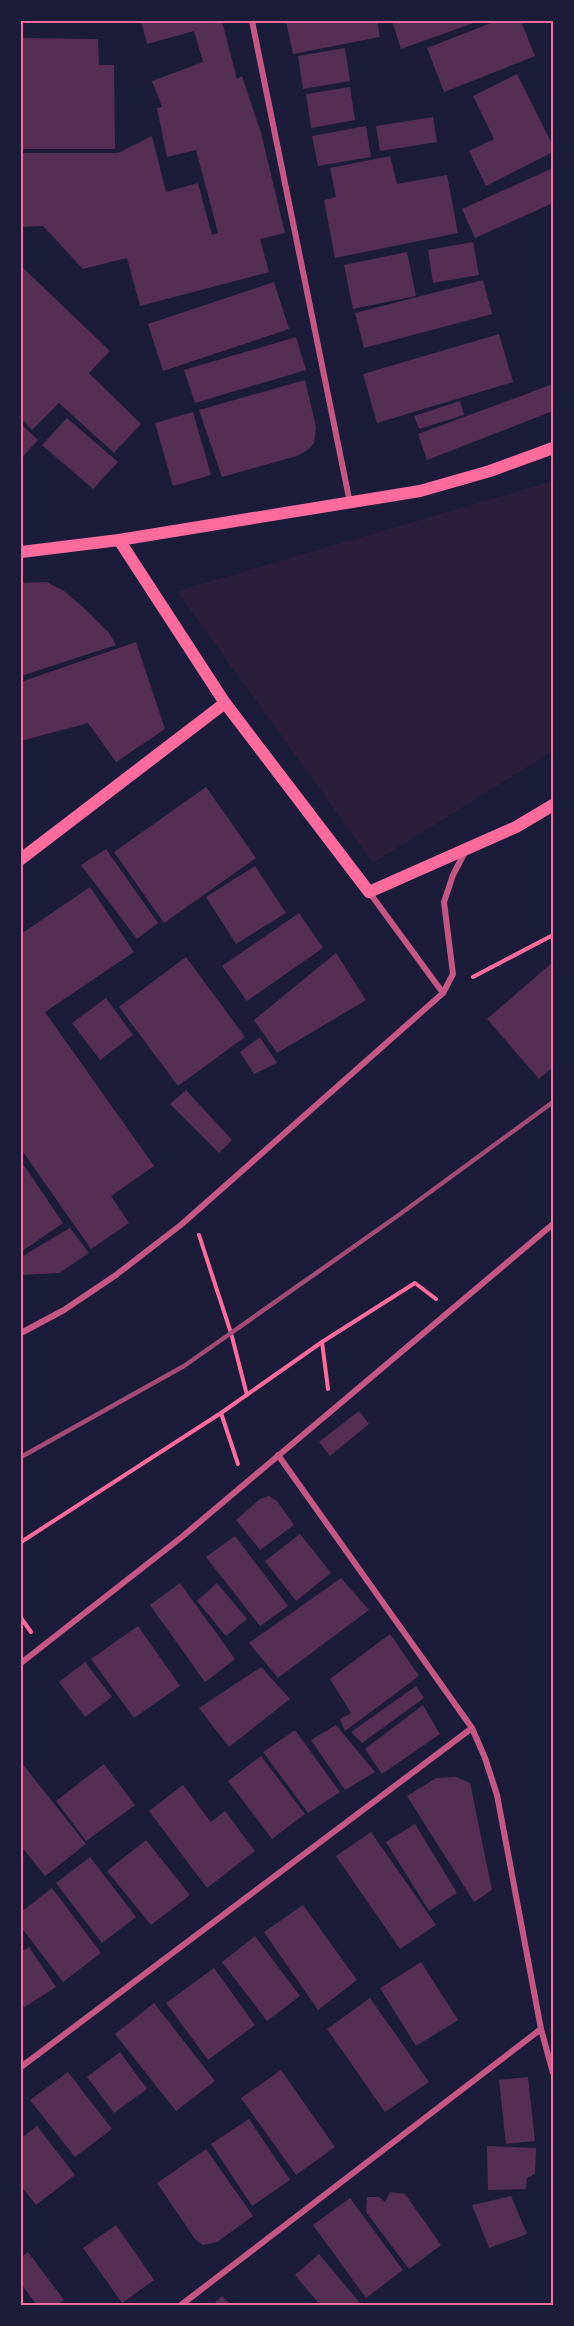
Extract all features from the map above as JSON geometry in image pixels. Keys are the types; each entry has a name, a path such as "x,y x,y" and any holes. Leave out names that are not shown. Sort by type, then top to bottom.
{"main road":[{"path":"21,552 119,540 420,491 490,471 553,448"},
{"path":"119,540 225,703 369,892 516,827 553,805"},
{"path":"21,859 225,703"}],"street":[{"path":"252,21 350,503"},
{"path":"21,1333 64,1310 116,1275 192,1215 443,993 453,974 444,902 453,874 467,849"},
{"path":"369,892 443,993"},
{"path":"21,1663 183,1536 553,1224"},
{"path":"278,1455 472,1728 497,1795 541,2029 553,2073"},
{"path":"21,2067 472,1728"},
{"path":"180,2305 541,2029"}],"path":[{"path":"443,993 553,935"},
{"path":"192,1215 231,1333 247,1395"},
{"path":"21,1542 221,1413 322,1342 415,1282 451,1310"},
{"path":"322,1342 331,1411"},
{"path":"221,1413 244,1484"}],"shaded area":[{"path":"553,481 553,751 373,863 177,591"}],"building":[{"path":"141,21 222,21 237,79 242,76 261,133 285,233 260,239 269,272 140,306 127,258 83,269 43,226 21,227 21,153 118,153 152,136 166,192 198,183 212,235 218,233 196,150 167,157 157,108 162,107 152,81 203,62 194,31 147,44"},
{"path":"286,21 377,21 380,37 293,54"},
{"path":"392,21 479,21 401,49"},
{"path":"496,21 521,21 535,56 444,92 427,48"},
{"path":"21,38 98,39 99,65 114,65 115,149 21,149"},
{"path":"345,48 350,81 303,89 298,56"},
{"path":"517,74 553,146 553,152 486,186 469,151 494,139 473,96"},
{"path":"350,87 355,120 311,128 306,94"},
{"path":"433,117 437,142 380,151 376,126"},
{"path":"366,126 371,157 318,166 312,136"},
{"path":"390,156 397,184 447,175 458,233 335,258 324,200 336,197 330,168"},
{"path":"553,168 553,203 475,238 462,209"},
{"path":"473,242 479,275 433,283 428,250"},
{"path":"407,252 416,296 353,309 344,265"},
{"path":"21,266 110,351 89,373 141,424 114,453 59,403 32,430 21,418"},
{"path":"483,280 492,314 364,348 355,313"},
{"path":"274,282 289,329 163,371 148,324"},
{"path":"499,334 513,382 377,423 363,374"},
{"path":"296,337 306,370 195,403 184,370"},
{"path":"305,380 316,427 314,443 309,449 297,456 222,477 199,410"},
{"path":"553,384 553,411 427,460 418,434"},
{"path":"460,401 464,415 419,429 414,416"},
{"path":"193,412 211,475 173,486 155,423"},
{"path":"67,418 118,462 93,489 42,445"},
{"path":"21,424 38,440 21,459"},
{"path":"47,582 64,591 85,609 109,633 116,645 21,676 21,583"},
{"path":"136,642 165,729 116,762 88,723 21,741 21,682"},
{"path":"206,787 256,858 164,923 114,852"},
{"path":"106,849 158,923 137,939 81,865"},
{"path":"255,866 286,913 236,944 206,897"},
{"path":"90,887 134,952 45,1012 154,1166 111,1196 129,1223 91,1249 21,1149 21,934"},
{"path":"299,913 323,948 247,1001 222,966"},
{"path":"336,953 366,1000 277,1053 254,1020"},
{"path":"186,957 245,1037 178,1086 119,1007"},
{"path":"553,962 553,1067 539,1079 487,1019"},
{"path":"106,998 133,1035 100,1060 72,1023"},
{"path":"260,1037 277,1063 254,1074 240,1052"},
{"path":"186,1090 232,1140 219,1153 170,1104"},
{"path":"21,1161 63,1223 21,1252"},
{"path":"70,1228 89,1253 59,1273 21,1275 21,1257"},
{"path":"359,1411 369,1424 330,1456 319,1442"},
{"path":"269,1496 277,1501 294,1525 260,1550 236,1520 260,1499"},
{"path":"300,1534 331,1573 296,1601 265,1561"},
{"path":"235,1536 288,1606 260,1626 206,1557"},
{"path":"341,1578 369,1610 278,1678 249,1643"},
{"path":"180,1583 235,1659 205,1682 150,1605"},
{"path":"217,1583 247,1619 226,1636 197,1601"},
{"path":"138,1626 180,1686 134,1718 91,1659"},
{"path":"390,1634 419,1676 345,1731 340,1719 351,1713 330,1679"},
{"path":"85,1662 112,1697 85,1717 59,1682"},
{"path":"261,1667 290,1699 229,1747 199,1708"},
{"path":"416,1686 424,1698 362,1743 351,1732"},
{"path":"423,1705 440,1734 382,1774 365,1749"},
{"path":"336,1725 375,1772 345,1790 311,1740"},
{"path":"295,1730 340,1792 308,1813 263,1752"},
{"path":"261,1756 305,1814 272,1839 228,1781"},
{"path":"21,1762 86,1844 45,1876 21,1846"},
{"path":"104,1764 135,1805 86,1841 56,1801"},
{"path":"456,1777 470,1783 492,1890 474,1902 407,1796 436,1778"},
{"path":"183,1785 211,1822 225,1811 255,1851 207,1888 149,1811"},
{"path":"415,1824 457,1893 429,1911 386,1842"},
{"path":"371,1832 436,1925 400,1949 336,1856"},
{"path":"146,1840 190,1895 151,1925 107,1871"},
{"path":"90,1857 136,1917 102,1943 56,1883"},
{"path":"52,1888 101,1953 63,1982 21,1927 21,1912"},
{"path":"303,1905 357,1980 318,2010 264,1932"},
{"path":"255,1936 300,1996 267,2021 222,1962"},
{"path":"29,1947 56,1987 21,2009 21,1952"},
{"path":"421,1962 458,2020 416,2046 380,1988"},
{"path":"214,1968 255,2025 208,2060 166,2003"},
{"path":"370,1998 429,2082 385,2112 327,2029"},
{"path":"154,2003 215,2081 176,2111 115,2034"},
{"path":"120,2052 147,2089 114,2113 87,2077"},
{"path":"281,2070 335,2147 296,2175 241,2098"},
{"path":"68,2072 112,2129 75,2157 30,2100"},
{"path":"528,2077 535,2141 506,2144 499,2080"},
{"path":"249,2119 290,2180 252,2206 211,2144"},
{"path":"37,2126 75,2175 36,2205 21,2186 21,2138"},
{"path":"487,2146 536,2148 535,2174 527,2178 526,2189 488,2190"},
{"path":"206,2149 253,2216 217,2242 203,2245 195,2239 157,2183"},
{"path":"390,2192 405,2194 441,2245 409,2269 366,2212 367,2197 379,2197 385,2202"},
{"path":"511,2196 527,2234 489,2248 472,2205"},
{"path":"350,2198 403,2270 366,2298 313,2225"},
{"path":"116,2225 154,2280 122,2303 83,2248"},
{"path":"28,2252 64,2300 57,2305 37,2305 21,2284 21,2258"},
{"path":"319,2254 359,2302 356,2305 320,2305 295,2275"},
{"path":"222,2296 231,2305 212,2305"}],"railway":[{"path":"21,1457 184,1366 396,1217 553,1102"}]}
